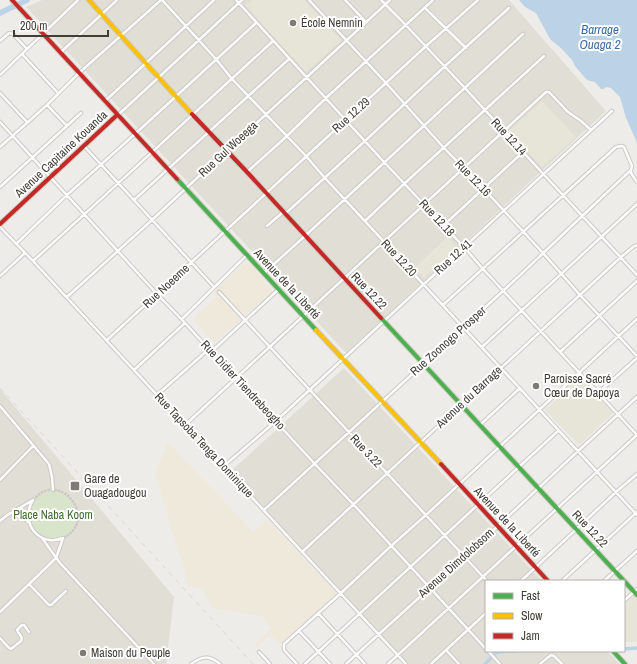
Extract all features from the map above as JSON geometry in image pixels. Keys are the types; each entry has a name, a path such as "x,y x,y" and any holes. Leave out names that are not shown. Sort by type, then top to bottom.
{"street":[{"name":"Avenue de la Liberté","path":"12,0 547,580"},
{"path":"0,75 78,0"},
{"name":"Rue 12.22","path":"89,0 158,78 210,131 480,426 624,580"},
{"path":"60,53 117,0"},
{"path":"0,146 47,105 79,73 161,0"},
{"name":"Rue 12.20","path":"161,0 199,40 232,79 306,156 558,431 636,513"},
{"path":"105,101 214,0"},
{"name":"Rue 12.18","path":"236,0 637,435"},
{"path":"118,115 242,0"},
{"name":"Rue 12.16","path":"309,0 444,148 562,273 580,295 637,357"},
{"path":"345,0 366,22"},
{"name":"Rue 12.14","path":"381,0 445,66 504,132 637,275"},
{"name":"Rue Gul Woeega","path":"67,297 390,0"},
{"path":"248,172 433,0"},
{"name":"Rue 12.29","path":"225,231 425,46 478,0"},
{"path":"424,8 466,48"},
{"path":"267,226 284,213 365,141 509,8"},
{"path":"16,244 67,195 256,23"},
{"path":"0,42 9,33 13,34 27,49"},
{"path":"264,273 523,34"},
{"path":"33,261 119,184 273,41"},
{"path":"22,54 58,93"},
{"path":"365,221 544,56"},
{"path":"134,200 290,59"},
{"path":"185,425 547,92 568,112 591,130"},
{"path":"0,93 27,122"},
{"path":"47,105 67,126"},
{"name":"Rue 12.41","path":"224,466 276,421 612,111"},
{"path":"0,187 82,113"},
{"name":"Avenue Capitaine Kouanda","path":"0,226 118,115"},
{"name":"Rue Didier Tiendrebeogho","path":"0,122 157,294 354,504 485,648"},
{"path":"84,146 214,288"},
{"path":"444,305 563,195 619,146 622,146 626,151 632,166 631,173 637,182"},
{"path":"444,225 523,152"},
{"name":"Rue Zoonogo Prosper","path":"264,510 631,170"},
{"path":"482,347 637,204"},
{"name":"Rue Tapsoba Tenga Dominique","path":"0,226 406,664"},
{"name":"Rue Noeeme","path":"107,340 225,231"},
{"name":"Avenue du Barrage","path":"302,552 621,257 632,247 637,245"},
{"path":"0,276 25,253"},
{"path":"182,319 247,255"},
{"path":"560,352 637,281"},
{"path":"157,395 245,321 279,289"},
{"name":"Rue 3.22","path":"219,292 486,580"},
{"path":"297,664 284,650 284,644 426,515 637,319"},
{"path":"134,370 185,323"},
{"path":"598,393 637,357"},
{"path":"480,426 520,388"},
{"name":"Avenue Dimdolobsom","path":"346,664 637,397"},
{"path":"0,406 49,464 53,490"},
{"path":"305,664 558,431"},
{"path":"388,664 637,435"},
{"path":"0,480 33,446"},
{"path":"522,580 637,474"},
{"path":"0,521 10,513 33,500 28,512 30,524"},
{"path":"10,513 17,512 21,514 69,573 154,664"},
{"path":"563,580 636,513"},
{"path":"0,612 56,558 63,538 48,540 42,538"},
{"path":"605,580 637,551"},
{"name":"Rue 12.22","path":"625,581 636,592"},
{"path":"28,584 49,605 51,605 66,591"},
{"path":"625,601 636,592"},
{"path":"318,613 365,664"},
{"path":"431,664 485,614"},
{"path":"0,638 11,649 22,639 17,631 22,625 24,625 29,632"},
{"path":"298,631 330,664"},
{"path":"446,650 459,664"},
{"path":"259,652 270,664"},
{"path":"489,652 500,664"},
{"path":"614,652 624,664"},
{"path":"540,664 550,656 554,656 562,664"},
{"path":"191,664 198,659 206,657 220,664"},
{"path":"493,664 497,660"}],"shaded area":[{"path":"42,0 509,0 606,111 346,353 26,7"},
{"name":"École Nemnin","path":"252,0 304,0 341,40 306,72 246,6"},
{"path":"542,101 576,137 542,167 509,131"},
{"path":"447,237 457,247 424,278 415,268"},
{"path":"247,261 273,291 214,343 193,319 217,297 213,293"},
{"path":"344,368 541,580 485,580 485,652 608,652 619,664 407,664 230,472"},
{"path":"579,378 613,413 579,445 545,410"},
{"path":"0,389 174,597 166,664 0,664"},
{"path":"168,442 253,532 267,519 337,594 279,644 271,635 256,647 254,645 271,629 262,616 213,608 202,588 189,587 155,473"},
{"path":"634,595 637,599 637,642 625,642 625,604"}],"green space":[{"name":"Place Naba Koom","path":"53,492 66,496 72,502 76,515 72,528 66,534 53,538 40,534 34,528 30,515 34,502 40,496"}],"water":[{"name":"Barrage Ouaga 2","path":"519,0 637,0 637,145 626,118 620,97 611,88 607,87 601,89 595,82 586,79 572,60 550,39 536,13 525,7"}],"waterway":[{"path":"0,13 27,0"},
{"path":"625,649 637,648"},
{"path":"485,664 497,652"}],"tunnel":[{"path":"33,500 44,492 54,490 64,493 72,500 77,510 78,520 73,530 63,538"}],"railway":[{"path":"0,388 253,664"}],"traffic: fast":[{"path":"177,179 316,330"},
{"path":"381,318 623,580"},
{"path":"625,582 637,595"},
{"path":"614,652 625,664"}],"traffic: slow":[{"path":"89,0 192,114"},
{"path":"316,330 441,464"}],"traffic: jam":[{"path":"12,0 177,179"},
{"path":"192,114 381,318"},
{"path":"0,224 117,115"},
{"path":"441,464 547,580"}],"place":[{"name":"École Nemnin","path":"293,23"},
{"name":"Paroisse Sacré Cœur de Dapoya","path":"536,386"},
{"name":"Gare de Ouagadougou","path":"75,486"},
{"name":"Maison du Peuple","path":"83,653"}]}
